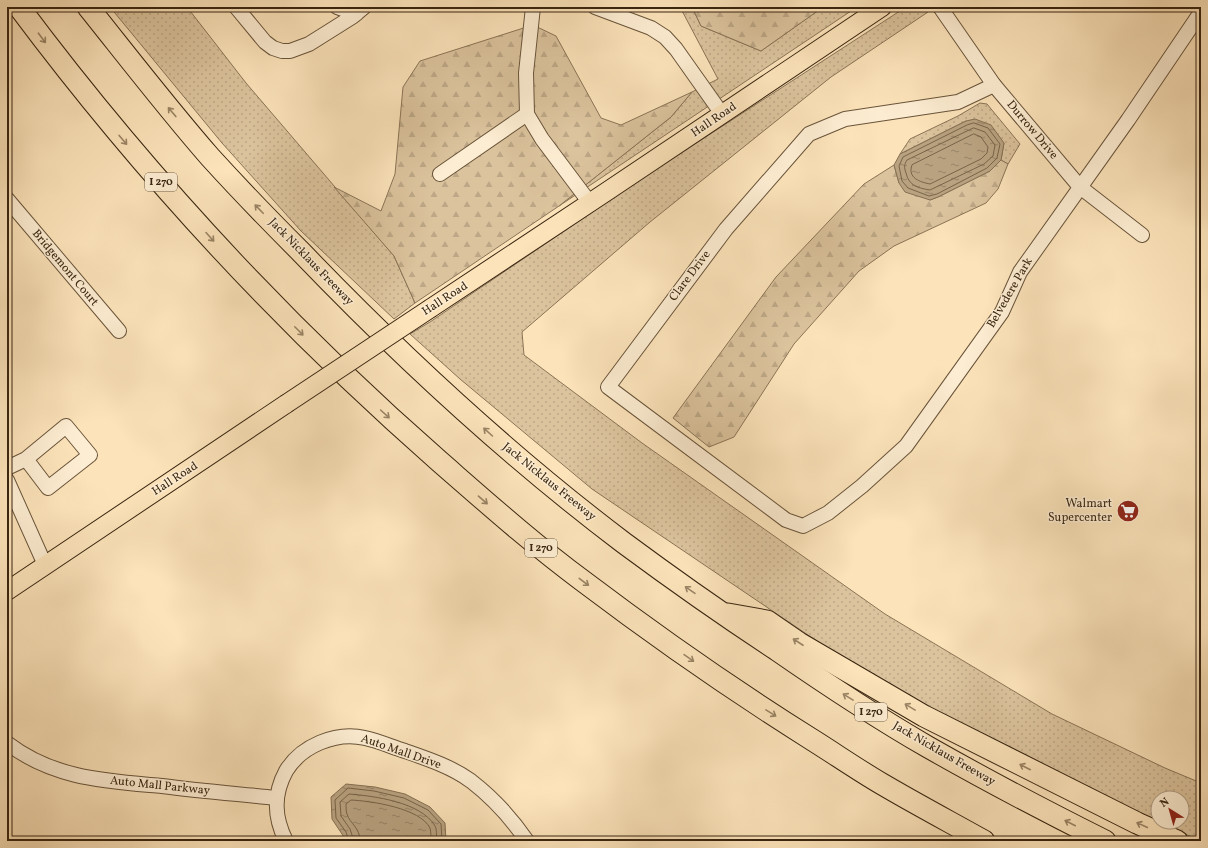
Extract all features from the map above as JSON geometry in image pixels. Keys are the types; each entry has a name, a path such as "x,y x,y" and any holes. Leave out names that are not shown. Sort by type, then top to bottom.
{"highway":[{"name":"I 270","path":"19,7 123,140 256,287 315,347 382,411 492,508 583,581 738,693 884,785 984,841"},
{"name":"Jack Nicklaus Freeway","path":"88,7 170,110 253,203 370,322 490,434 622,541 833,688 927,746 1026,801 1105,841"},
{"path":"722,612 767,621 800,643 924,716 1177,841"},
{"path":"884,785 962,841"}],"main road":[{"name":"Hall Road","path":"7,591 882,7"}],"street":[{"path":"236,7 265,42 273,48 290,52 309,44 360,10"},
{"path":"337,7 360,10"},
{"path":"533,7 526,73 527,114 542,139 590,203"},
{"name":"Durrow Drive","path":"940,7 994,86 1080,188 1142,235"},
{"path":"602,8 651,28 665,37 676,49 722,114"},
{"name":"Belvedere Park","path":"803,526 828,513 862,486 906,446 1002,312 1020,272 1080,188 1201,12"},
{"name":"Clare Drive","path":"803,526 786,520 608,387 726,229 809,134 845,119 958,102 994,86"},
{"path":"440,174 527,114"},
{"name":"Bridgemont Court","path":"9,204 119,331"},
{"path":"7,468 26,459 66,426 90,455 48,488 26,459"},
{"path":"7,480 45,565"},
{"name":"Auto Mall Drive","path":"277,798 283,777 290,765 300,754 314,745 331,738 352,736 365,738 438,762 470,781 496,803 527,841"},
{"name":"Auto Mall Parkway","path":"7,743 34,760 54,769 101,780 277,798"},
{"path":"277,798 276,812 286,841"}],"green space":[{"path":"110,7 187,7 246,83 394,256 415,303 394,319 301,231 222,143"},
{"path":"680,7 692,7 701,26 761,51 823,7 857,7 559,206 671,117 692,92 718,79"},
{"path":"692,7 817,7 819,10 761,51 701,26"},
{"path":"906,7 924,7 928,12 831,77 650,222 522,332 524,355 642,443 885,614 1052,714 1165,768 1201,783 1201,841 1176,830 1190,830 1190,790 1150,790 1150,818 876,681 592,489 460,379 410,334 644,177"},
{"path":"533,25 556,36 601,118 621,125 692,92 671,117 559,206 415,303 394,256 334,187 381,211 395,174 403,87 420,61"},
{"path":"980,103 987,104 1020,144 1008,164 1001,160 1004,143 966,121 900,154 910,139 958,116"},
{"path":"1001,160 1008,164 998,189 986,203 894,246 859,271 794,344 734,437 709,447 673,418 776,277 864,184 894,165 899,183 930,200 990,171"}],"water":[{"path":"975,119 991,125 1004,143 1001,160 990,171 930,200 905,192 899,183 894,165 900,154 966,121"},
{"path":"346,784 375,787 405,794 430,807 445,823 446,841 346,841 332,819 331,797"}],"place":[{"name":"Walmart Supercenter","path":"1128,511"}]}
